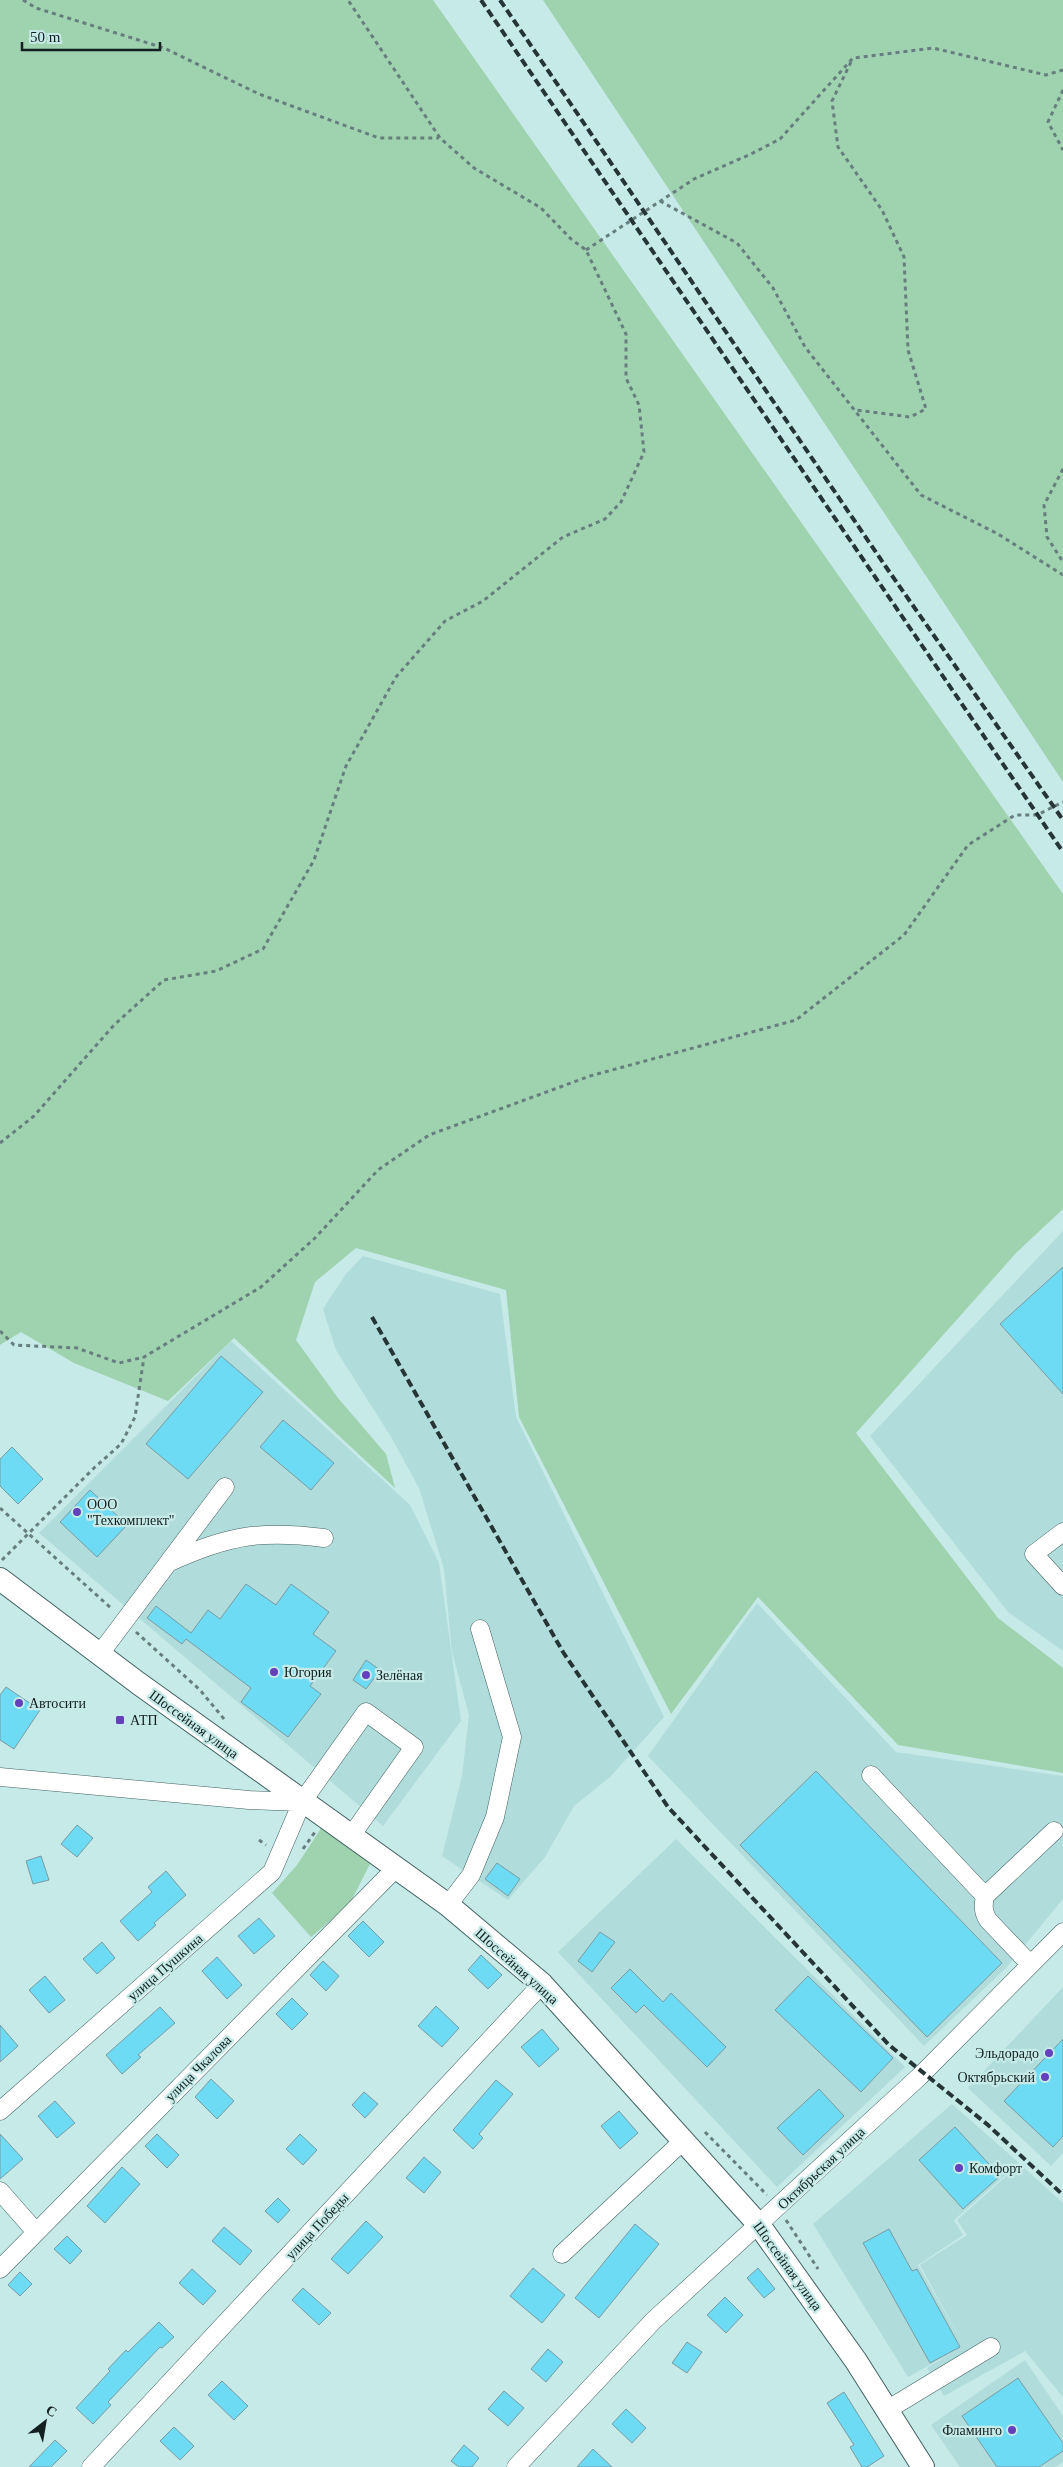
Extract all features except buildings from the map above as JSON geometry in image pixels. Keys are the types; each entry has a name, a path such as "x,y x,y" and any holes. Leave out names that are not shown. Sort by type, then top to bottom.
{"main road":[{"name":"Шоссейная улица","path":"0,1579 99,1655 448,1905 542,1984 759,2225 856,2361 923,2467"}],"street":[{"path":"99,1655 224,1487"},
{"path":"1063,1532 1034,1554 1063,1586"},
{"path":"170,1562 206,1545 245,1536 285,1533 324,1538"},
{"path":"448,1905 471,1875 495,1817 512,1737 480,1629"},
{"name":"улица Пушкина","path":"0,2111 272,1872 302,1802 366,1712 414,1747 351,1836"},
{"path":"870,1775 985,1896"},
{"path":"0,1777 249,1800 302,1802"},
{"path":"1030,1964 985,1914 983,1904 985,1896 1054,1831"},
{"name":"улица Чкалова","path":"0,2269 396,1868"},
{"name":"Октябрьская улица","path":"516,2467 653,2321 923,2074 1063,1932"},
{"name":"улица Победы","path":"91,2467 542,1984"},
{"path":"562,2254 683,2141"},
{"path":"0,2191 36,2232"},
{"path":"887,2410 991,2347"}],"path":[{"path":"23,0 36,8 164,48 259,94 378,138 440,138"},
{"path":"0,1143 34,1116 114,1025 164,980 216,971 263,949 314,860 346,766 396,677 445,622 483,601 563,537 605,519 621,502 644,452 639,405 626,378 626,334 586,250 571,239 541,208 474,168 440,138 348,0"},
{"path":"586,250 694,179 780,139 853,58 933,48 1046,75 1063,70"},
{"path":"853,58 832,101 838,148 882,210 904,257 908,350 926,409 910,417 856,409"},
{"path":"1063,90 1048,122 1063,150"},
{"path":"660,200 737,243 772,288 805,347 856,409 921,495 998,534 1063,575"},
{"path":"1063,469 1044,505 1047,537 1063,562"},
{"path":"0,1331 14,1345 77,1348 119,1363 144,1357 261,1287 315,1238 378,1170 429,1135 590,1076 796,1020 904,935 968,844 1015,815 1036,815 1063,802"},
{"path":"0,1562 94,1468 121,1444 135,1417 144,1357"},
{"path":"302,1850 316,1830"},
{"path":"259,1840 279,1855"}],"shaded area":[{"path":"1063,1231 1063,1651 1008,1612 870,1436"},
{"path":"363,1256 500,1294 516,1417 664,1717 610,1777 574,1806 545,1857 508,1900 442,1856 462,1776 469,1715 452,1652 444,1569 419,1488 391,1437 336,1350 323,1309 346,1274"},
{"path":"231,1341 410,1505 439,1563 461,1721 383,1826 39,1533"},
{"path":"757,1603 896,1752 1063,1776 1063,1899 1006,1968 924,2046 648,1756"},
{"path":"676,1839 905,2067 777,2187 558,1952"},
{"path":"1063,1987 1063,2153 1051,2166 968,2088"},
{"path":"952,2104 1019,2163 954,2220 963,2235 918,2265 964,2346 920,2265 967,2235 957,2220 1020,2164 1063,2203 1063,2397 1025,2351 944,2396 927,2368 955,2351 908,2377 813,2224"},
{"path":"1025,2360 1063,2416 1063,2462 1055,2467 960,2467 931,2425"}],"green space":[{"path":"0,0 433,0 1063,894 1063,1209 1017,1252 856,1433 998,1618 1063,1668 1063,1773 898,1745 758,1597 671,1714 519,1417 506,1290 356,1248 315,1282 296,1340 338,1398 386,1454 395,1488 234,1338 168,1401 74,1363 21,1332 0,1345"},
{"path":"543,0 1063,0 1063,782"},
{"path":"322,1827 370,1864 349,1905 311,1937 272,1893 297,1865"}],"railway":[{"path":"481,0 1063,852"},
{"path":"500,0 886,567 1063,820"},
{"path":"372,1317 563,1652 668,1807 889,2045 988,2125 1063,2195"}],"place":[{"name":"ООО \"Техкомплект\"","path":"77,1512"},
{"name":"Югория","path":"274,1672"},
{"name":"Зелёная","path":"366,1675"},
{"name":"Автосити","path":"19,1703"},
{"name":"АТП","path":"120,1720"},
{"name":"Эльдорадо","path":"1049,2053"},
{"name":"Октябрьский","path":"1045,2077"},
{"name":"Комфорт","path":"959,2168"},
{"name":"Фламинго","path":"1012,2430"}]}
